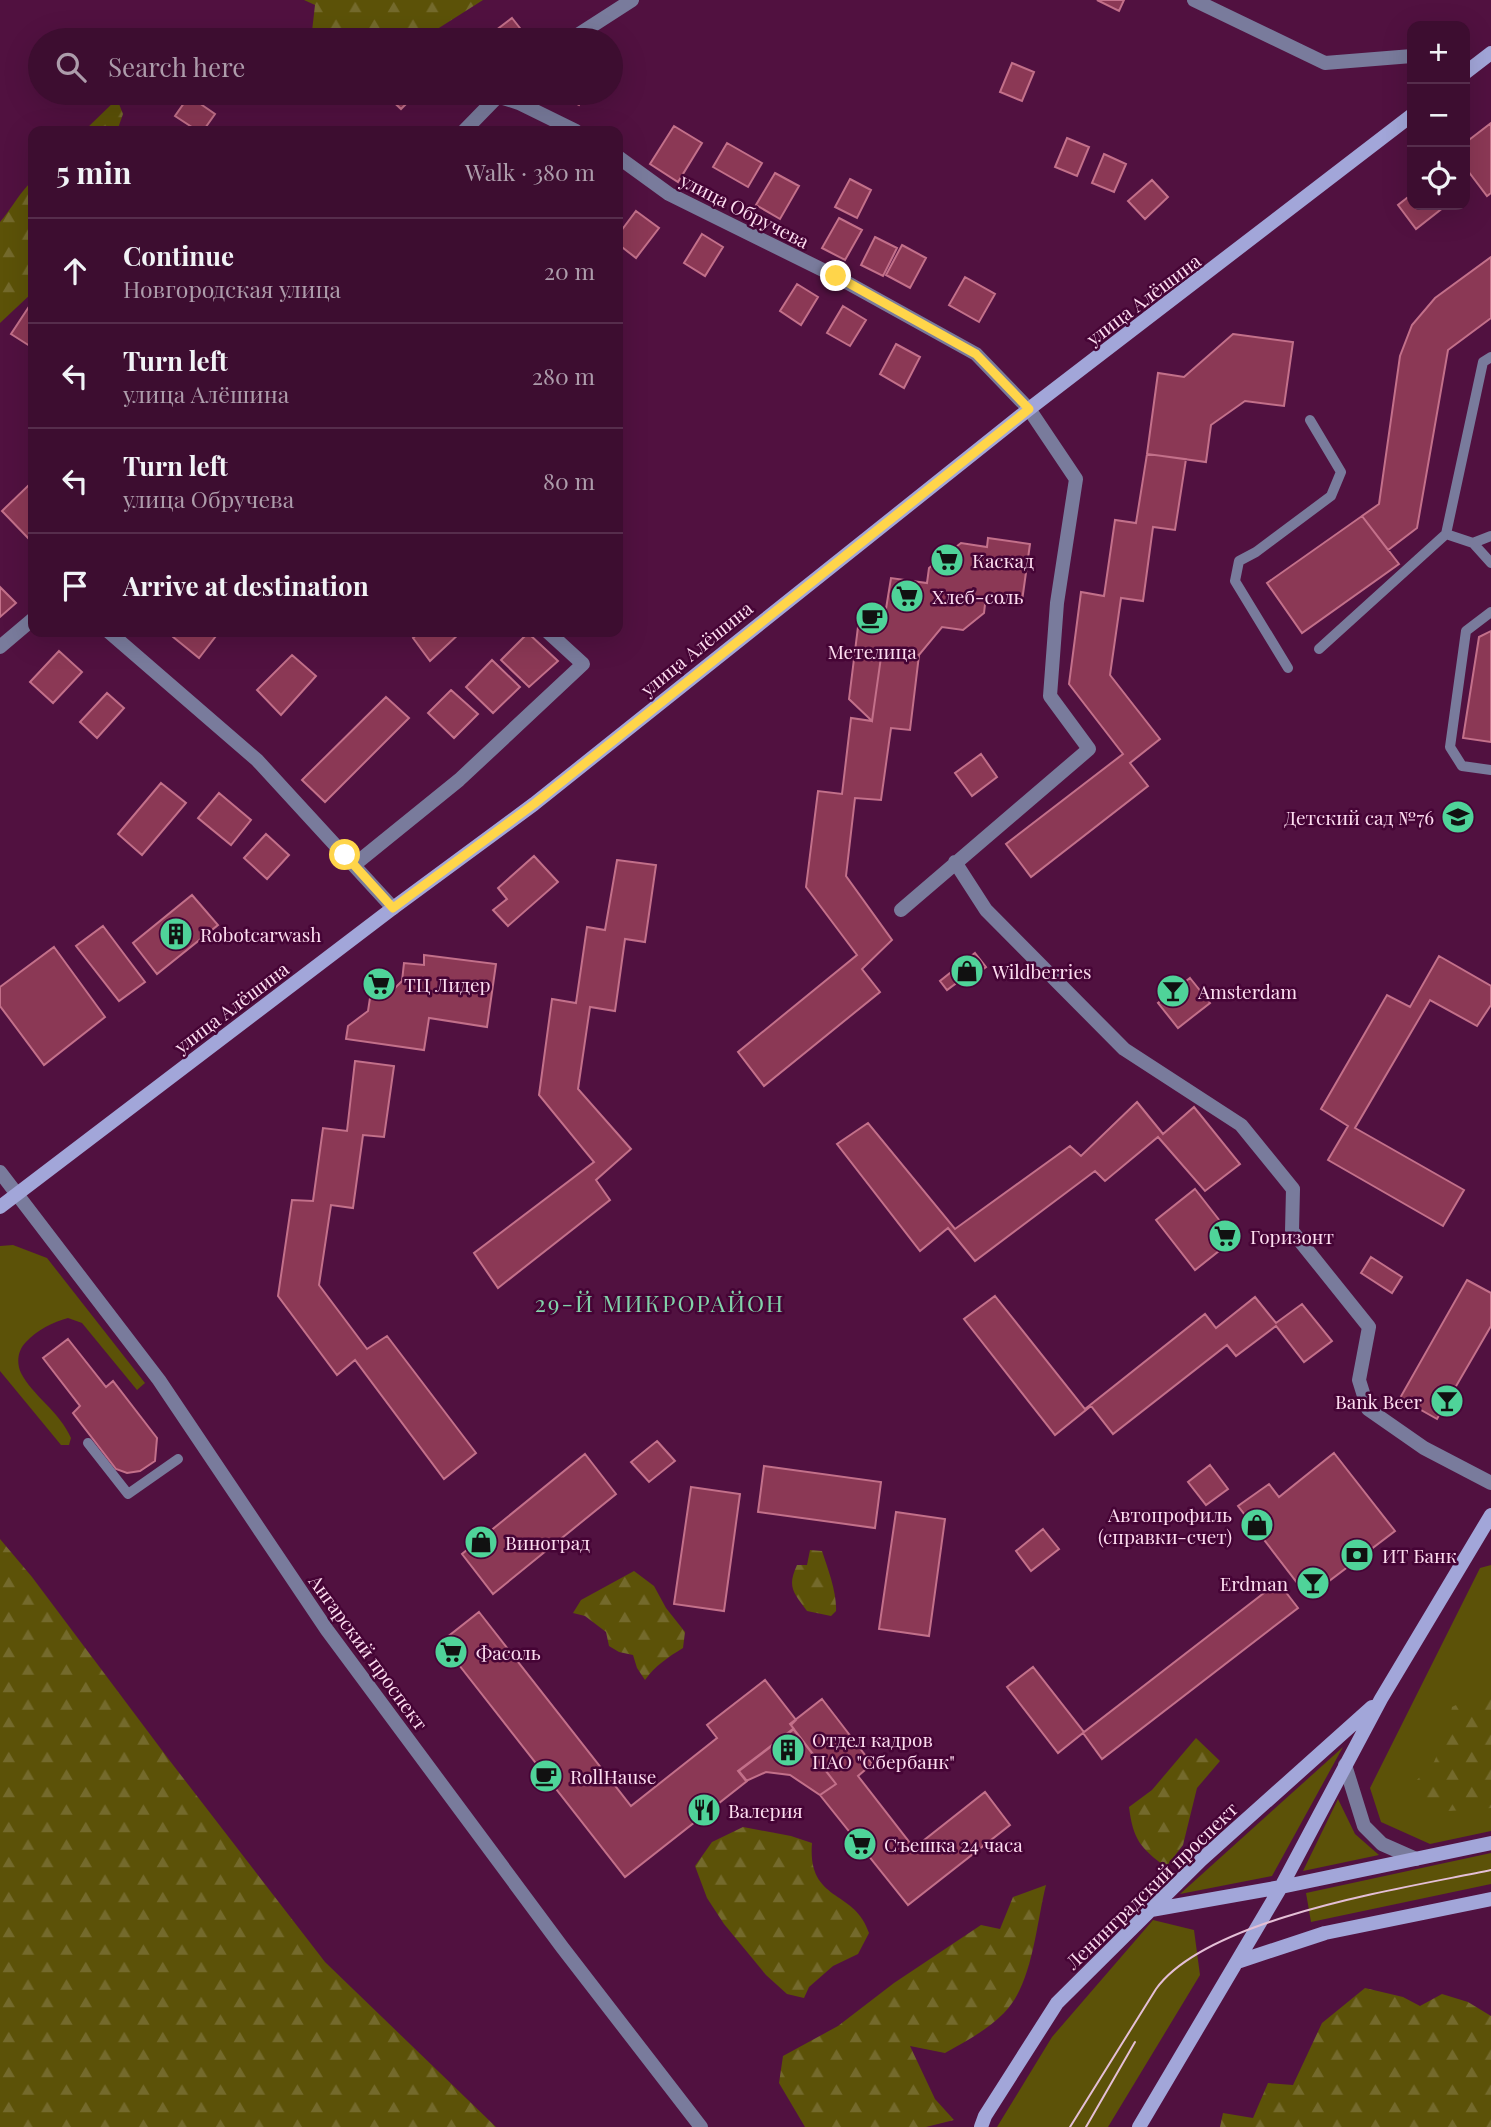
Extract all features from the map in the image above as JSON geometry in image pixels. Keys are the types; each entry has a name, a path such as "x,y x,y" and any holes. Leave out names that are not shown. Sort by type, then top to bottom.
{"main road":[{"path":"1470,67 1491,53"},
{"name":"улица Алёшина","path":"0,1207 534,804 1029,409 1407,119"},
{"name":"Ленинградский проспект","path":"1139,2127 1281,1887 1381,1699 1491,1514"},
{"name":"Ленинградский проспект","path":"981,2127 985,2116 1057,2003 1201,1860 1381,1699"},
{"path":"1151,1910 1281,1887 1491,1843"},
{"path":"1237,1962 1325,1933 1491,1899"}],"street":[{"path":"589,28 632,0"},
{"path":"1194,0 1325,63 1407,55"},
{"path":"469,126 489,105"},
{"path":"523,105 566,126"},
{"name":"улица Обручева","path":"623,161 669,194 836,276 976,354 1029,409 1076,479 1057,603 1050,696 1088,749 955,862"},
{"path":"0,647 28,624"},
{"path":"115,637 257,760 393,908"},
{"path":"354,864 459,780 583,664 553,637"},
{"path":"901,910 955,862 986,909 1125,1049 1241,1125 1293,1189 1292,1231 1369,1327 1359,1380 1368,1409 1424,1448 1491,1483"},
{"name":"Ангарский проспект","path":"0,1172 159,1380 327,1630 562,1947 701,2127"},
{"path":"1345,1765 1364,1826 1382,1844 1416,1859"}],"lane":[{"path":"1319,649 1446,534 1483,362 1491,357"},
{"path":"1289,668 1235,581 1239,561 1256,552 1331,496 1340,472 1310,420"},
{"path":"1446,534 1473,543 1491,563"},
{"path":"1473,543 1491,536"},
{"path":"1491,612 1466,631 1450,747 1462,766 1491,770"},
{"path":"88,1443 128,1494 178,1459"}],"green space":[{"path":"304,0 483,0 439,28 312,28 315,5"},
{"path":"111,105 119,105 123,114 119,126 89,126"},
{"path":"28,186 28,297 0,323 0,222"},
{"path":"13,1245 47,1258 145,1383 137,1390 82,1323 68,1318 35,1334 21,1349 19,1369 66,1429 71,1438 69,1445 61,1445 0,1371 0,1246"},
{"path":"0,1539 32,1577 325,1962 496,2127 0,2127"},
{"path":"810,1550 822,1551 829,1573 836,1604 836,1611 831,1616 807,1611 793,1589 792,1579 797,1565 807,1565"},
{"path":"1491,1565 1491,1831 1430,1844 1381,1822 1370,1788 1480,1568"},
{"path":"634,1571 654,1586 666,1608 685,1632 683,1648 662,1662 645,1680 633,1655 619,1652 609,1646 606,1632 585,1616 573,1613 581,1600"},
{"path":"1491,1683 1491,1808 1449,1811 1424,1809 1414,1799 1416,1781 1434,1762 1447,1732 1452,1707 1486,1690"},
{"path":"1196,1738 1220,1761 1197,1788 1183,1845 1166,1867 1139,1842 1129,1807 1152,1790"},
{"path":"1343,1747 1272,1876 1180,1894"},
{"path":"1338,1799 1355,1834 1379,1855 1303,1871"},
{"path":"743,1827 812,1843 812,1862 817,1876 824,1886 853,1909 869,1933 858,1954 833,1966 809,1987 804,1998 787,1994 766,1975 724,1924 707,1898 695,1866 712,1842"},
{"path":"1491,1853 1491,1884 1311,1922 1306,1893"},
{"path":"1046,1885 1027,1970 1014,2001 1004,2013 983,2030 945,2053 910,2046 935,2099 954,2120 926,2127 805,2127 779,2083 783,2056 838,2026 894,1983 981,1925 1000,1929 1013,1897"},
{"path":"1153,1920 1194,1930 1200,1975 1108,2127 997,2127 1052,2037"},
{"path":"1365,1988 1403,1997 1420,2006 1442,1994 1468,2002 1491,2016 1491,2127 1220,2127 1223,2113 1253,2118 1268,2083 1293,2085 1322,2023"}],"building":[{"path":"1097,0 1124,0 1119,11"},
{"path":"512,18 520,28 499,28"},
{"path":"1012,63 1034,72 1022,101 1000,92"},
{"path":"183,105 202,105 215,114 207,126 190,126 175,116"},
{"path":"1491,123 1491,193 1487,196 1470,174 1470,139"},
{"path":"674,126 702,143 678,182 650,164"},
{"path":"1067,138 1089,147 1077,176 1055,167"},
{"path":"727,143 762,163 748,187 713,167"},
{"path":"1104,154 1126,164 1114,192 1092,183"},
{"path":"775,173 799,186 780,219 756,205"},
{"path":"850,179 871,190 857,218 835,207"},
{"path":"1152,180 1168,197 1145,219 1128,201"},
{"path":"1407,198 1407,210 1440,210 1416,229 1398,205"},
{"path":"636,211 659,228 636,258 623,248 623,228"},
{"path":"839,218 862,230 845,260 822,248"},
{"path":"702,234 723,247 705,276 684,263"},
{"path":"875,237 897,248 883,276 861,265"},
{"path":"902,245 926,258 910,288 886,275"},
{"path":"1491,257 1491,318 1448,350 1417,528 1388,550 1362,516 1379,504 1400,356 1412,325 1435,298"},
{"path":"965,277 995,294 979,322 949,305"},
{"path":"797,284 818,297 801,325 780,311"},
{"path":"843,306 866,320 850,346 827,333"},
{"path":"28,308 28,345 11,334"},
{"path":"1233,334 1293,342 1284,406 1245,401 1211,425 1206,462 1147,454 1158,373 1184,377"},
{"path":"896,344 920,357 904,388 880,374"},
{"path":"1147,454 1186,459 1175,530 1153,527 1143,601 1121,598 1110,675 1160,739 1130,763 1148,786 1031,877 1006,844 1123,754 1069,684 1081,592 1104,596 1115,520 1136,523"},
{"path":"28,486 28,538 2,511"},
{"path":"1362,516 1399,564 1302,633 1267,583"},
{"path":"988,538 1030,544 1022,601 986,596 984,613 963,630 942,627 919,655 882,650 872,721 849,699 860,611 885,615 891,578 927,583 929,568 961,543 987,547"},
{"path":"0,587 16,603 0,617"},
{"path":"1491,631 1491,742 1463,738 1479,637"},
{"path":"173,637 215,637 199,658"},
{"path":"414,637 456,637 430,661"},
{"path":"524,637 532,637 558,661 529,687 501,660"},
{"path":"882,650 919,655 910,730 891,728 881,800 855,798 846,876 892,940 862,969 880,992 764,1086 738,1052 857,955 806,887 818,791 842,794 851,718 872,721"},
{"path":"59,651 82,672 53,703 30,682"},
{"path":"292,655 316,676 281,715 257,690"},
{"path":"492,660 520,687 493,713 466,687"},
{"path":"451,690 478,714 454,738 428,713"},
{"path":"107,693 124,708 97,738 80,722"},
{"path":"386,697 409,718 325,802 302,780"},
{"path":"981,754 997,777 972,796 955,773"},
{"path":"161,783 186,803 142,855 118,834"},
{"path":"219,793 251,820 231,845 198,818"},
{"path":"266,834 289,855 267,879 244,858"},
{"path":"534,856 558,882 508,926 493,910 507,899 498,888"},
{"path":"617,860 656,865 645,942 625,939 615,1011 590,1007 578,1089 631,1149 596,1180 610,1200 498,1288 474,1253 594,1162 539,1095 552,999 576,1003 587,927 605,930"},
{"name":"Robotcarwash","path":"192,895 218,925 157,974 133,943"},
{"path":"103,926 145,982 119,1001 76,946"},
{"path":"54,947 105,1017 44,1065 0,1006 0,987"},
{"name":"Wildberries","path":"975,953 986,967 969,980 966,976 947,990 940,981"},
{"path":"424,955 496,964 487,1027 429,1018 424,1050 346,1039 348,1026 368,1011 372,985 395,988 402,981 404,963 424,965"},
{"path":"1439,956 1491,986 1491,1005 1477,1026 1430,1000 1355,1128 1464,1190 1443,1226 1328,1160 1348,1126 1321,1109 1387,995 1410,1007"},
{"path":"1190,978 1210,1003 1178,1028 1158,1003"},
{"path":"355,1061 394,1066 384,1137 363,1135 353,1208 331,1205 319,1285 367,1349 387,1336 476,1453 444,1479 355,1360 337,1375 278,1296 292,1200 313,1201 323,1128 347,1131"},
{"path":"1137,1102 1163,1134 1194,1107 1240,1164 1205,1191 1158,1137 1105,1181 1095,1171 975,1261 948,1228 920,1251 837,1144 868,1123 955,1229 1070,1146 1081,1156"},
{"path":"1195,1189 1234,1239 1195,1270 1156,1220"},
{"path":"1371,1257 1402,1277 1392,1293 1361,1273"},
{"path":"1467,1280 1491,1293 1491,1326 1437,1419 1400,1398"},
{"path":"995,1296 1085,1409 1205,1314 1216,1328 1255,1297 1276,1323 1302,1304 1332,1341 1304,1362 1276,1326 1236,1356 1227,1345 1113,1434 1091,1406 1055,1435 964,1319"},
{"path":"68,1339 106,1387 113,1381 157,1438 155,1461 140,1471 127,1473 116,1469 73,1413 80,1406 43,1358"},
{"path":"657,1441 675,1461 649,1482 631,1462"},
{"path":"1334,1453 1395,1531 1308,1597 1238,1506 1269,1484 1279,1497"},
{"path":"585,1454 616,1494 493,1594 462,1554"},
{"path":"1210,1465 1228,1489 1206,1505 1188,1482"},
{"path":"764,1466 881,1482 875,1528 758,1512"},
{"path":"691,1487 740,1494 724,1611 674,1604"},
{"path":"896,1512 945,1519 929,1636 879,1629"},
{"path":"1043,1529 1059,1549 1031,1571 1016,1551"},
{"path":"1278,1582 1298,1608 1102,1759 1083,1733 1058,1753 1007,1687 1033,1667 1084,1732"},
{"path":"479,1612 631,1806 717,1738 707,1725 765,1680 796,1720 791,1725 794,1729 739,1771 747,1781 625,1877 441,1642"},
{"path":"822,1699 872,1764 858,1776 914,1848 985,1792 1010,1825 908,1905 820,1795 836,1784 790,1724"},
{"name":"Отдел кадров ПАО \"Сбербанк\"","path":"793,1729 836,1784 820,1795 790,1775 766,1772 746,1781 738,1771"}],"tram line":[{"path":"1070,2127 1156,1989 1182,1964 1218,1943 1262,1924 1311,1909 1491,1870"},
{"path":"1086,2127 1135,2042"}],"place":[{"name":"Каскад","path":"947,560"},
{"name":"Хлеб-соль","path":"907,596"},
{"name":"Метелица","path":"872,618"},
{"name":"Детский сад №76","path":"1458,817"},
{"name":"Robotcarwash","path":"176,934"},
{"name":"Wildberries","path":"967,971"},
{"name":"ТЦ Лидер","path":"379,984"},
{"name":"Amsterdam","path":"1173,991"},
{"name":"Горизонт","path":"1225,1236"},
{"name":"Bank Beer","path":"1447,1401"},
{"name":"Автопрофиль (справки-счет)","path":"1257,1525"},
{"name":"Виноград","path":"481,1542"},
{"name":"ИТ Банк","path":"1357,1555"},
{"name":"Erdman","path":"1313,1583"},
{"name":"Фасоль","path":"451,1652"},
{"name":"Отдел кадров ПАО \"Сбербанк\"","path":"788,1750"},
{"name":"RollHause","path":"546,1776"},
{"name":"Валерия","path":"704,1810"},
{"name":"Съешка 24 часа","path":"860,1844"}],"district":[{"name":"29-Й МИКРОРАЙОН","path":"660,1302"}],"route":[{"path":"345,855 393,908 534,804 1029,409 976,354 836,276"}]}
